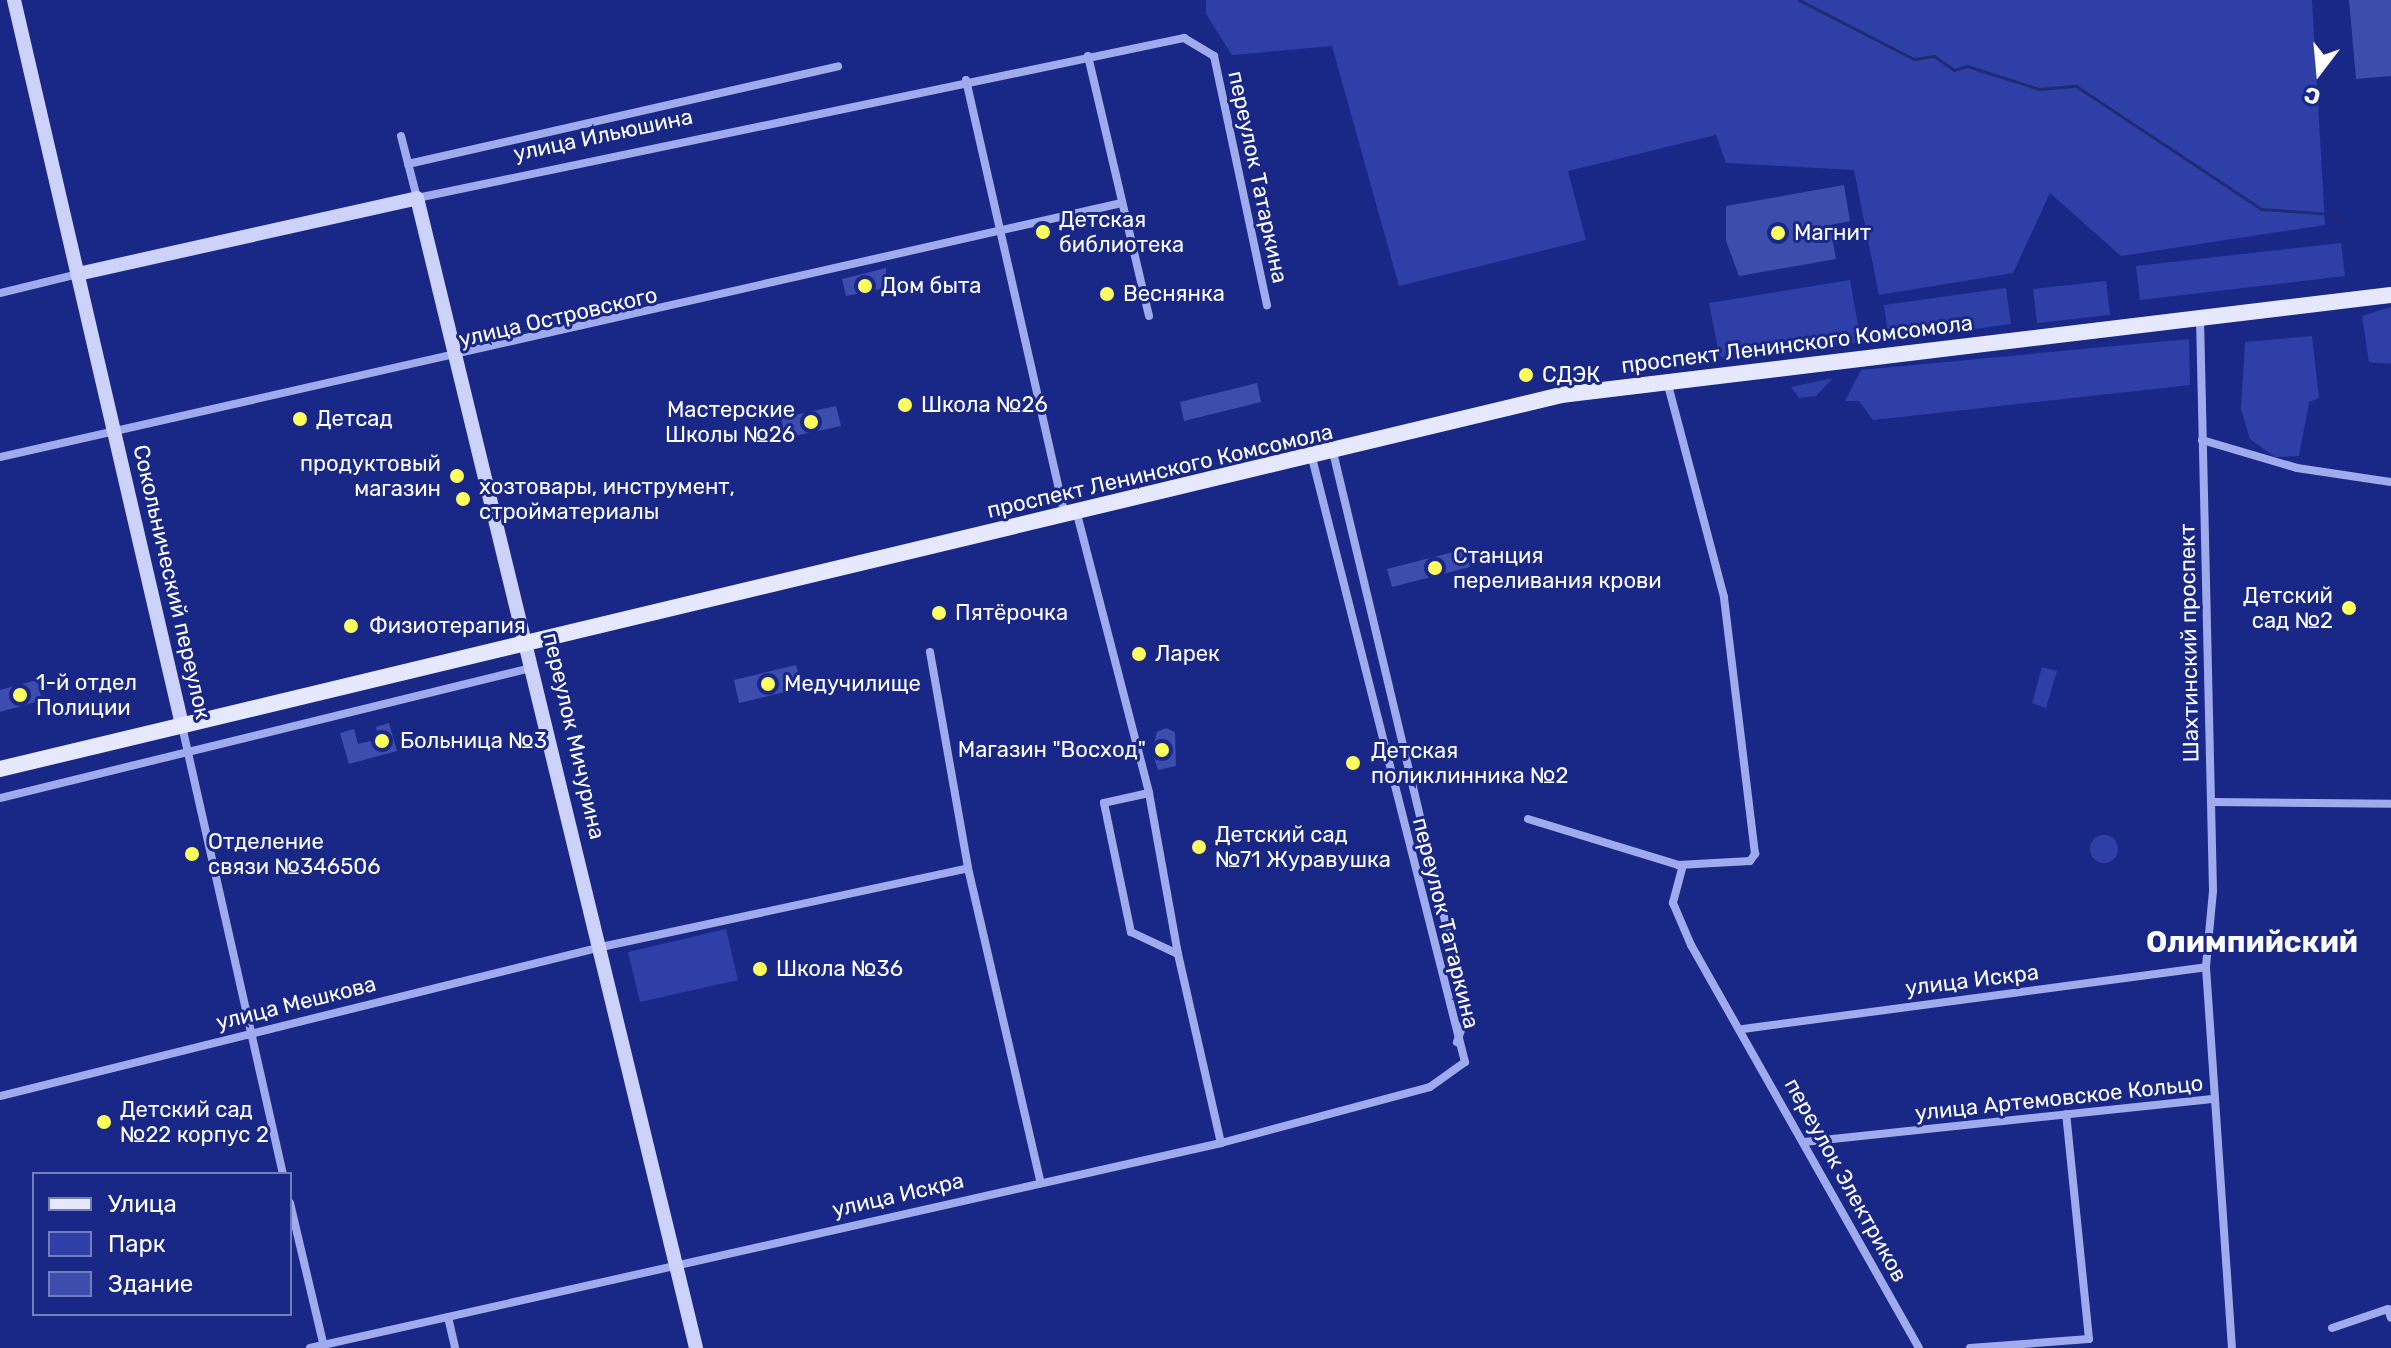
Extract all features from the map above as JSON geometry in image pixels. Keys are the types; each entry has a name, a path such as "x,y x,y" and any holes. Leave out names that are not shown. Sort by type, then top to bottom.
{"main road":[{"name":"проспект Ленинского Комсомола","path":"0,769 1312,458 1500,407 1667,381 2391,295"}],"street":[{"name":"Сокольнический переулок","path":"14,0 283,1172"},
{"name":"улица Ильюшина","path":"0,293 417,198 1088,56 1184,38 1214,56"},
{"path":"1088,56 1149,316"},
{"name":"переулок Татаркина","path":"1214,56 1267,305"},
{"path":"408,164 838,66"},
{"path":"966,80 1071,515 1149,793 1178,954 1221,1143"},
{"name":"переулок Мичурина","path":"401,136 529,642 696,1348"},
{"name":"улица Островского","path":"0,457 457,359 1003,234 1122,203"},
{"name":"Шахтинский проспект","path":"2200,318 2212,802 2206,967 2215,1099"},
{"path":"1528,819 1683,865 1750,861 1755,843 1724,597 1667,381"},
{"path":"2202,440 2297,468 2391,482"},
{"name":"переулок Татаркина","path":"1333,452 1467,1013 1457,1043"},
{"name":"переулок Татаркина","path":"1312,458 1457,1043"},
{"path":"930,652 968,868 1040,1180"},
{"path":"0,798 535,667"},
{"path":"1149,793 1104,803 1131,932 1178,954"},
{"path":"2212,802 2391,804"},
{"name":"переулок Электриков","path":"1683,865 1673,903 1919,1348"},
{"name":"улица Мешкова","path":"0,1096 601,947 968,868"},
{"name":"улица Искра","path":"1743,1029 2206,967"},
{"name":"улица Искра","path":"310,1348 1040,1180 1221,1143 1430,1087 1465,1062 1457,1043"},
{"name":"улица Артемовское Кольцо","path":"1804,1142 2215,1099 2232,1348"},
{"path":"1970,1348 2089,1339 2066,1114"},
{"path":"292,1211 324,1346"},
{"path":"2332,1328 2388,1309 2391,1318"},
{"path":"448,1317 455,1348"}],"green space":[{"path":"1206,0 2312,0 2325,225 2121,256 2050,193 2013,273 1879,295 1854,170 1726,163 1716,135 1568,171 1586,240 1399,286 1332,46 1232,55 1206,14"},
{"path":"2341,243 2345,276 2140,300 2136,266"},
{"path":"1850,280 1861,342 1724,360 1719,354 1709,303"},
{"path":"2106,281 2110,315 2037,323 2033,289"},
{"path":"2006,288 2011,324 1889,341 1884,305"},
{"path":"2391,307 2391,364 2369,362 2362,316"},
{"path":"2312,336 2319,398 2309,402 2299,456 2275,457 2250,439 2241,409 2245,342"},
{"path":"2189,339 2190,385 1873,420 1859,401 1845,401 1861,370"},
{"path":"1833,378 1816,396 1799,398 1791,387"},
{"path":"2042,667 2057,671 2046,708 2032,703"},
{"path":"2104,835 2114,839 2118,849 2114,859 2104,863 2094,859 2090,849 2094,839"},
{"path":"726,929 738,980 640,1002 628,952"}],"building":[{"path":"2349,0 2391,0 2391,76 2356,79"},
{"name":"Магнит","path":"1844,185 1850,221 1830,225 1836,259 1739,276 1726,241 1726,206"},
{"name":"Дом быта","path":"886,268 886,288 846,296 842,279"},
{"path":"1257,383 1261,402 1184,421 1180,402"},
{"name":"Мастерские Школы №26","path":"836,406 841,426 785,438 781,418"},
{"name":"Станция переливания крови","path":"1465,549 1470,567 1392,587 1387,569"},
{"name":"Медучилище","path":"796,665 802,688 739,703 734,680"},
{"name":"1-й отдел Полиции","path":"37,680 42,700 0,712 0,690"},
{"name":"Больница №3","path":"389,723 397,751 349,764 340,733 354,729 358,744 379,739 376,727"},
{"name":"Магазин \"Восход\"","path":"1166,728 1175,732 1176,766 1158,770 1152,751 1157,732"}],"waterway":[{"path":"1799,0 1914,59 1934,56 1954,70 1967,66 2039,89 2076,86 2261,209 2333,214 2340,224"}],"place":[{"name":"Детская библиотека","path":"1043,232"},
{"name":"Магнит","path":"1778,233"},
{"name":"Дом быта","path":"865,286"},
{"name":"Веснянка","path":"1107,294"},
{"name":"СДЭК","path":"1526,375"},
{"name":"Школа №26","path":"905,405"},
{"name":"Детсад","path":"300,419"},
{"name":"Мастерские Школы №26","path":"811,422"},
{"name":"продуктовый магазин","path":"457,476"},
{"name":"хозтовары, инструмент, стройматериалы","path":"463,499"},
{"name":"Станция переливания крови","path":"1435,568"},
{"name":"Детский сад №2","path":"2349,608"},
{"name":"Пятёрочка","path":"939,613"},
{"name":"Физиотерапия","path":"351,626"},
{"name":"Ларек","path":"1139,654"},
{"name":"Медучилище","path":"768,684"},
{"name":"1-й отдел Полиции","path":"20,695"},
{"name":"Больница №3","path":"382,741"},
{"name":"Магазин \"Восход\"","path":"1162,750"},
{"name":"Детская поликлинника №2","path":"1353,763"},
{"name":"Детский сад №71 Журавушка","path":"1199,847"},
{"name":"Отделение связи №346506","path":"192,854"},
{"name":"Школа №36","path":"760,969"},
{"name":"Детский сад №22 корпус 2","path":"104,1122"}],"district":[{"name":"Олимпийский","path":"2252,942"}]}
